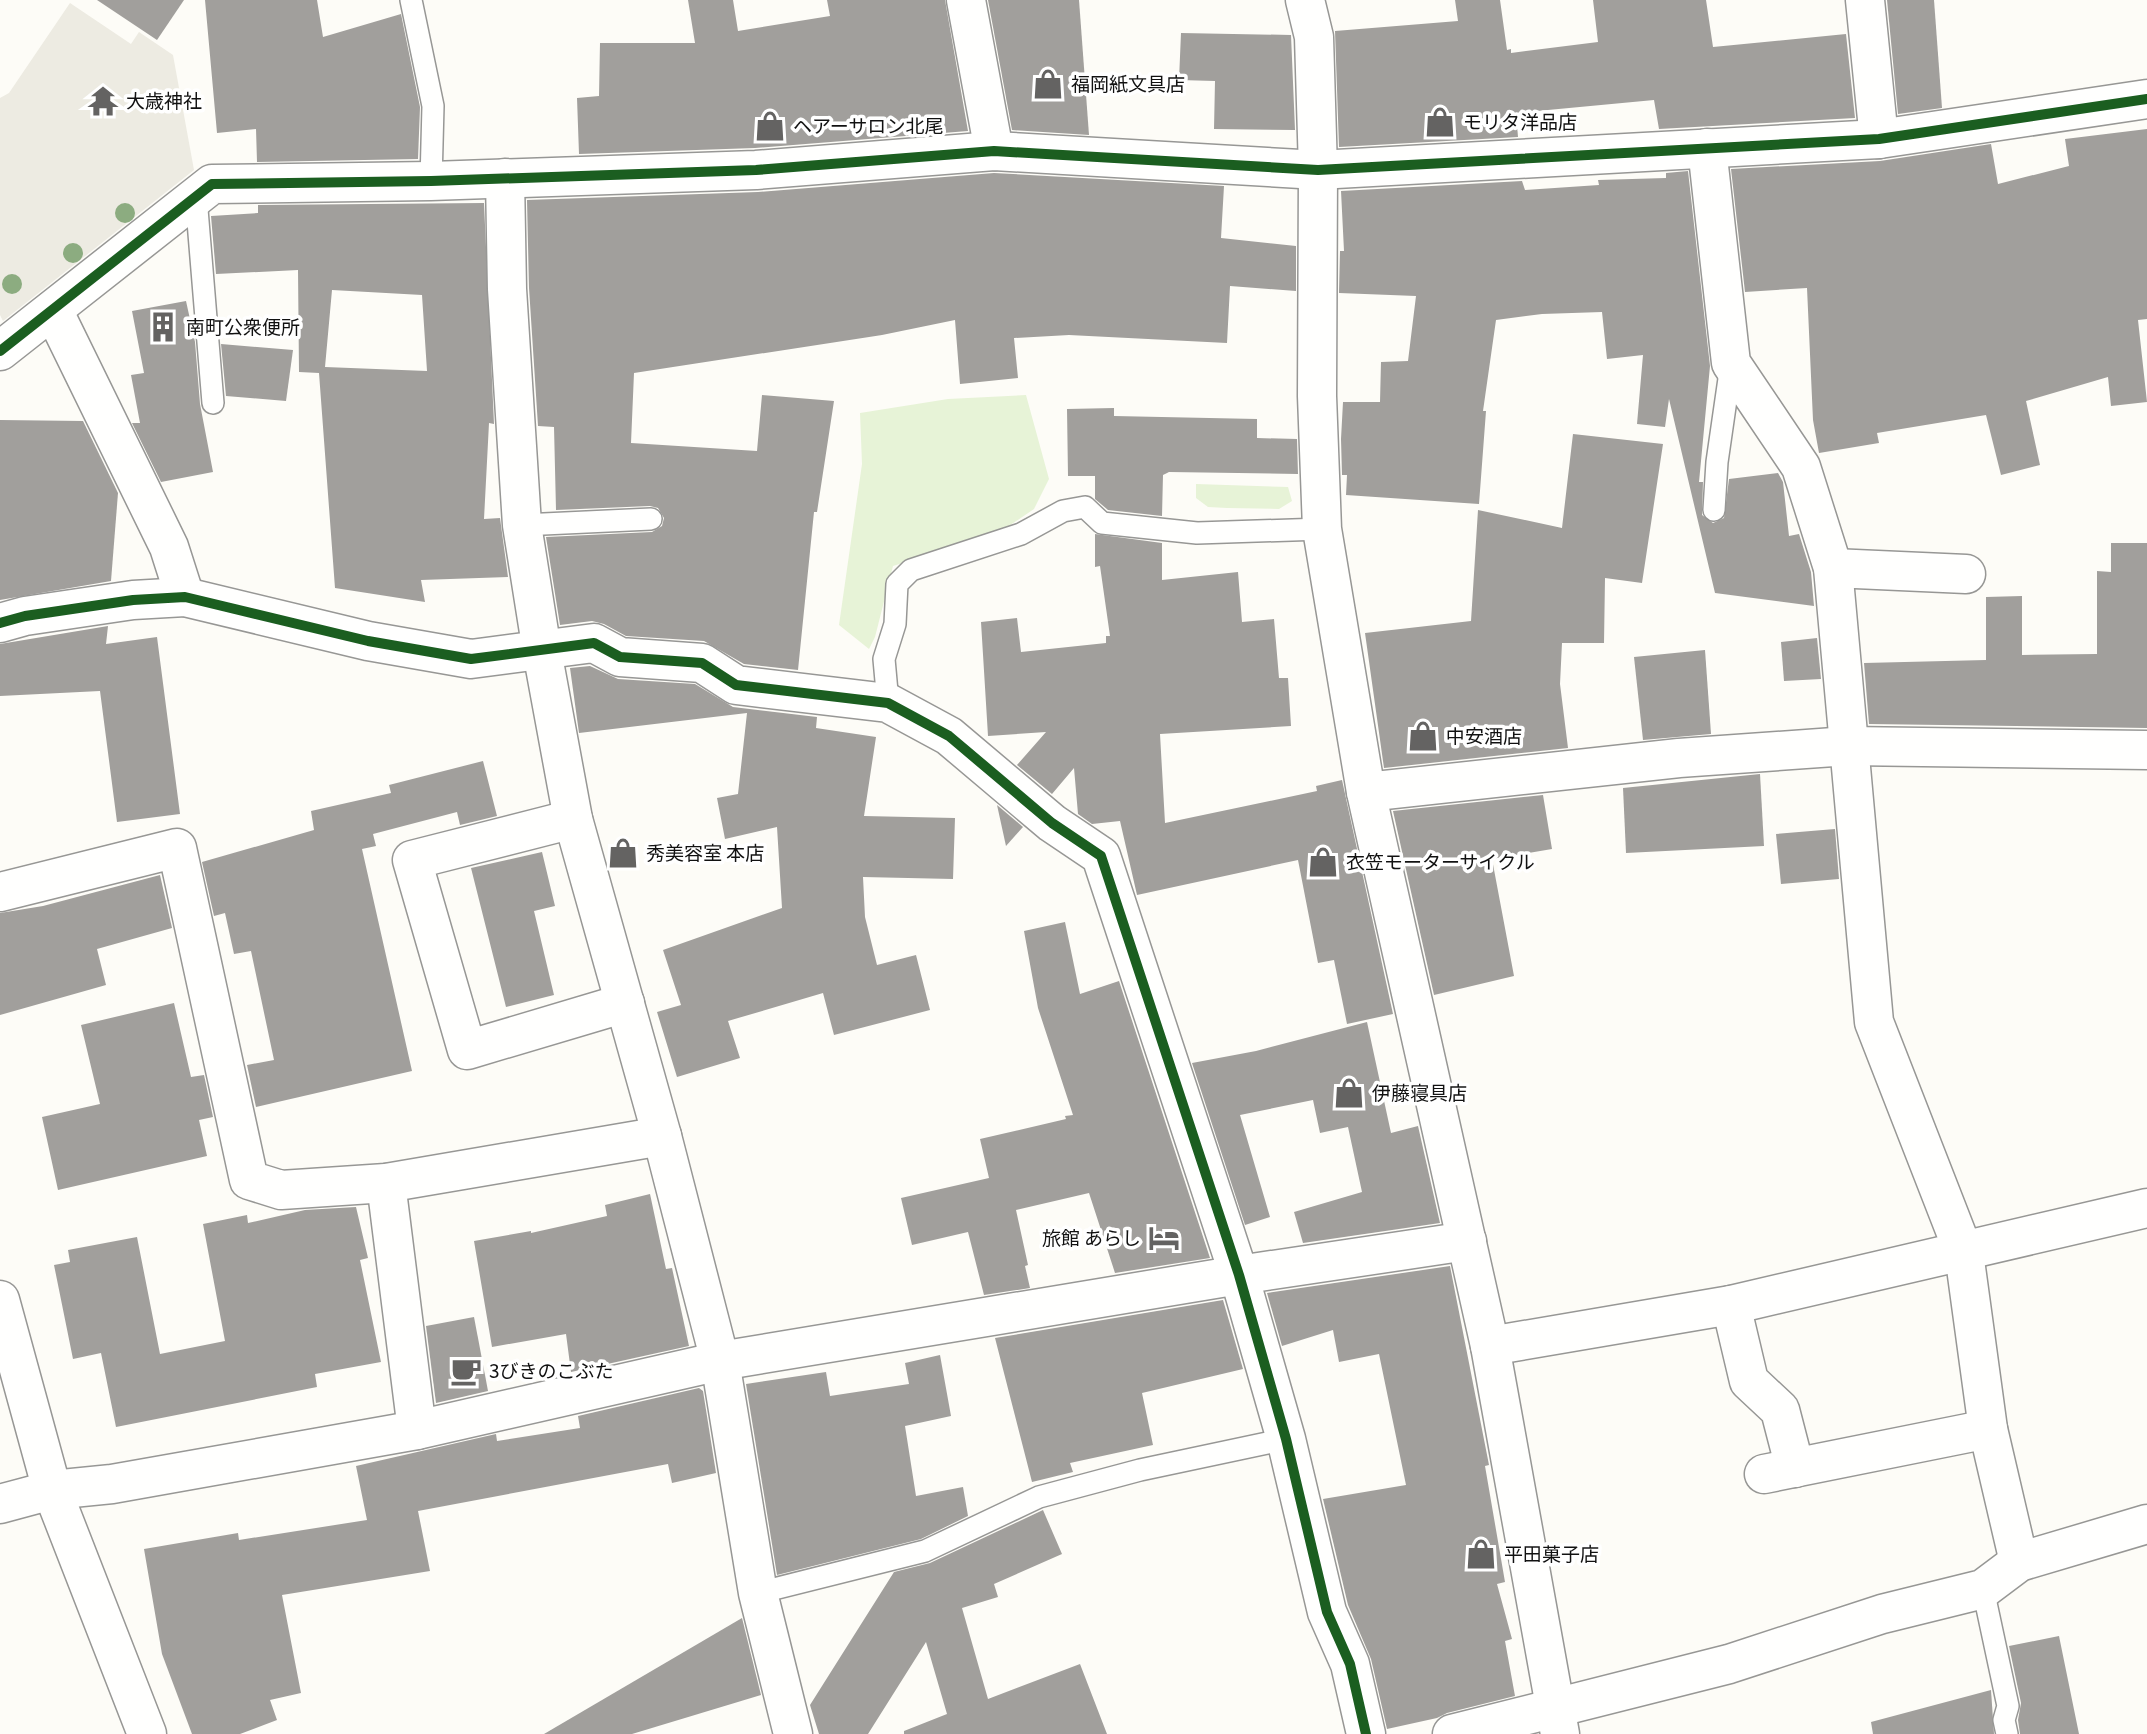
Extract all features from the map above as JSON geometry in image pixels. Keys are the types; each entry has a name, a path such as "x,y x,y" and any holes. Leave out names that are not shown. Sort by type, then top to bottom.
{"street":[{"path":"966,0 994,151"},
{"path":"1305,0 1314,37 1318,170 1317,396 1322,529 1366,792 1490,1346 1557,1720"},
{"path":"1865,0 1879,138"},
{"path":"0,351 212,184 431,181 756,170 994,151 1318,170 1879,138 2147,99"},
{"path":"1707,148 1731,363 1801,467 1833,568 1874,1022 1964,1253 1988,1429 2019,1562"},
{"path":"505,178 507,289 522,525 573,819 662,1136 720,1362 758,1593 793,1734"},
{"path":"53,310 169,547 185,597"},
{"path":"1833,568 1966,574"},
{"path":"0,623 25,616 133,600 185,597 368,641 471,659 594,643 620,657 702,663 736,685 888,703 949,736 1052,823 1101,856 1118,899 1239,1275 1286,1439 1328,1612 1350,1664 1366,1734"},
{"path":"1366,792 1679,758 1849,746 2147,750"},
{"path":"573,819 412,860 467,1050 625,1003"},
{"path":"0,892 177,848 249,1180 281,1190 386,1182 662,1136"},
{"path":"386,1182 417,1430"},
{"path":"1490,1346 1731,1305 1964,1253 2147,1208 2147,1215"},
{"path":"0,1504 52,1490 112,1484 417,1430 720,1362 1239,1275 1467,1241"},
{"path":"0,1300 52,1490 147,1734"},
{"path":"1731,1305 1749,1381 1780,1410 1780,1471 1988,1429"},
{"path":"1452,1734 1557,1720 1882,1614 1983,1588 2019,1562 2147,1524"}],"lane":[{"path":"411,0 433,106 431,181"},
{"path":"196,197 213,403"},
{"path":"1714,510 1717,462 1731,363"},
{"path":"888,703 884,659 895,624 897,584 911,570 1021,534 1063,511 1085,507 1102,523 1197,533 1322,529"},
{"path":"522,525 651,519"},
{"path":"758,1593 925,1551 1039,1497 1140,1470 1286,1439"},
{"path":"1983,1588 2008,1706 2004,1720 2007,1734"}],"green space":[{"path":"1026,395 1049,479 1034,509 1000,532 893,566 875,637 869,649 839,625 862,464 860,413 948,399"},
{"path":"1196,484 1288,487 1292,501 1279,509 1208,507 1196,498"}],"shaded area":[{"name":"大歳神社","path":"70,3 131,44 139,32 173,55 194,170 3,321 0,315 0,98 9,93"}],"building":[{"path":"97,0 184,0 157,40"},
{"path":"205,0 317,0 323,37 401,14 420,107 418,159 257,162 256,129 217,133"},
{"path":"688,0 733,0 738,31 830,16 827,0 945,0 968,131 755,148 579,154 577,98 599,96 600,43 695,43"},
{"path":"988,0 1079,0 1089,135 1012,130"},
{"path":"1455,0 1500,0 1507,50 1511,49 1511,53 1598,42 1593,0 1706,0 1713,47 1846,34 1855,118 1659,129 1654,100 1516,113 1518,137 1339,147 1335,31 1458,21"},
{"path":"1887,0 1934,0 1942,108 1898,114"},
{"path":"1181,33 1291,35 1295,130 1214,129 1215,81 1179,80"},
{"path":"2147,129 2147,319 2138,320 2147,402 2111,406 2108,377 2026,401 2040,465 2001,475 1986,415 1877,433 1879,443 1819,453 1813,420 1807,288 1745,292 1731,169 1880,161 1991,144 1998,184 2069,166 2065,139"},
{"path":"1688,171 1710,366 1699,482 1703,482 1702,515 1713,523 1724,518 1729,479 1778,473 1783,482 1789,536 1799,534 1811,572 1814,606 1715,593 1669,399 1665,427 1637,424 1643,355 1607,359 1602,312 1542,314 1496,320 1483,411 1486,411 1479,504 1346,495 1347,475 1342,475 1343,402 1380,402 1381,362 1408,361 1416,296 1339,293 1340,251 1344,251 1341,191 1522,181 1525,190 1599,185 1598,180 1666,178 1666,173"},
{"path":"994,173 1224,186 1221,238 1296,246 1296,291 1230,286 1227,343 1069,335 1014,338 1018,378 960,384 955,320 882,335 634,373 631,443 757,451 762,395 834,401 817,512 814,512 798,670 744,664 704,641 626,636 592,621 560,625 546,537 652,532 662,526 664,518 658,508 650,506 556,510 554,427 538,426 529,288 527,200 758,192"},
{"path":"484,203 494,424 489,423 484,519 500,518 508,577 421,580 425,602 335,588 319,373 299,372 298,270 216,274 211,216 258,213 258,205","holes":["332,290 422,295 427,371 325,367"]},
{"path":"186,301 195,342 200,404 213,472 161,482 132,423 140,423 131,375 144,373 132,311"},
{"path":"221,344 293,350 286,401 226,396"},
{"path":"1114,408 1114,416 1257,419 1257,438 1297,439 1298,474 1169,472 1163,475 1162,516 1108,510 1095,499 1095,476 1068,476 1067,409"},
{"path":"0,420 83,421 118,493 111,581 0,600"},
{"path":"1573,434 1663,444 1642,583 1605,578 1604,643 1562,643 1560,684 1568,748 1384,768 1365,633 1471,621 1478,510 1562,528"},
{"path":"1095,534 1162,543 1162,580 1238,572 1242,622 1274,619 1279,678 1288,678 1291,726 1160,734 1165,823 1317,791 1316,786 1342,780 1393,1014 1347,1024 1334,960 1318,963 1298,860 1137,895 1120,821 1092,824 1078,814 1074,768 1052,794 1017,765 1046,732 988,736 981,622 1017,618 1021,652 1106,643 1106,636 1110,636 1100,566 1095,567"},
{"path":"2111,543 2147,543 2147,728 1869,724 1864,663 1986,660 1986,597 2022,596 2022,655 2097,654 2097,571 2111,572"},
{"path":"108,626 106,644 157,637 180,814 117,822 100,691 0,696 0,644"},
{"path":"1817,638 1821,679 1784,681 1781,642"},
{"path":"1705,650 1711,734 1643,740 1634,657"},
{"path":"590,666 618,679 695,684 733,707 817,717 816,728 876,737 864,816 955,818 953,879 863,877 865,917 877,965 916,955 930,1010 834,1035 823,993 728,1021 740,1058 677,1077 657,1012 681,1005 663,950 782,908 777,827 725,839 717,798 738,794 747,713 579,733 570,668"},
{"path":"483,761 497,816 460,825 457,812 373,834 376,846 362,849 412,1071 256,1107 247,1065 274,1060 251,951 234,954 225,913 214,916 202,862 314,830 311,811 391,793 389,785"},
{"path":"1760,774 1764,846 1626,853 1623,788"},
{"path":"1543,795 1552,849 1492,859 1514,976 1434,995 1393,811"},
{"path":"997,805 1023,827 1006,846"},
{"path":"1835,829 1839,879 1781,884 1776,834"},
{"path":"542,852 555,906 534,911 554,995 506,1007 471,868"},
{"path":"160,875 172,928 97,949 106,985 0,1015 0,913 43,906"},
{"path":"1065,922 1080,994 1119,981 1210,1258 1115,1273 1089,1193 1016,1210 1030,1288 984,1295 968,1232 912,1245 901,1198 989,1178 980,1139 1066,1119 1065,1116 1073,1115 1038,1008 1024,931"},
{"path":"174,1003 191,1077 204,1075 213,1117 199,1120 207,1156 58,1190 42,1117 100,1104 81,1025"},
{"path":"1367,1022 1391,1133 1418,1126 1440,1223 1303,1243 1294,1212 1362,1192 1348,1127 1320,1133 1313,1100 1240,1115 1270,1217 1245,1225 1192,1063 1256,1051"},
{"path":"650,1194 666,1269 672,1268 689,1346 571,1372 566,1334 492,1347 474,1241 531,1233 607,1216 605,1205"},
{"path":"356,1207 368,1258 360,1260 381,1362 315,1374 317,1387 116,1427 101,1353 73,1359 54,1265 70,1262 68,1250 137,1237 160,1354 225,1341 203,1224 247,1215 248,1223 305,1210"},
{"path":"1450,1266 1489,1465 1485,1466 1505,1582 1497,1584 1512,1639 1505,1641 1515,1696 1387,1729 1371,1659 1348,1605 1323,1499 1406,1485 1379,1354 1339,1362 1333,1330 1282,1346 1267,1293"},
{"path":"1223,1300 1243,1369 1142,1393 1153,1445 1070,1463 1073,1472 1032,1482 995,1338"},
{"path":"474,1317 488,1391 436,1403 426,1326"},
{"path":"940,1355 951,1416 905,1426 916,1496 963,1487 968,1516 921,1539 777,1575 746,1384 826,1372 830,1396 909,1384 905,1363"},
{"path":"699,1388 703,1391 716,1473 672,1483 668,1464 418,1511 430,1571 282,1595 301,1693 270,1700 277,1720 240,1734 192,1734 162,1654 144,1549 238,1533 239,1540 367,1520 356,1466 496,1434 497,1441 580,1428 578,1416"},
{"path":"1043,1510 1062,1554 994,1584 998,1597 962,1608 988,1699 1080,1664 1107,1734 904,1734 904,1731 947,1714 926,1642 868,1734 819,1734 810,1705 894,1572 930,1563"},
{"path":"742,1618 761,1695 632,1734 544,1734"},
{"path":"2059,1636 2079,1734 2020,1734 2018,1720 2021,1703 2009,1646"},
{"path":"1991,1690 1994,1734 1873,1734 1871,1722"}],"cycle path":[{"path":"0,351 212,184 431,181 756,170 994,151 1318,170 1879,139 2147,99"},
{"path":"0,623 25,616 133,600 185,597 368,641 471,659 594,643 620,657 702,663 736,685 888,703 949,736 1052,823 1101,856 1239,1275 1286,1439 1327,1612 1350,1664 1366,1734"}],"place":[{"name":"福岡紙文具店","path":"1048,84"},
{"name":"大歳神社","path":"103,101"},
{"name":"モリタ洋品店","path":"1440,122"},
{"name":"ヘアーサロン北尾","path":"770,126"},
{"name":"南町公衆便所","path":"163,327"},
{"name":"中安酒店","path":"1423,736"},
{"name":"秀美容室 本店","path":"623,853"},
{"name":"衣笠モーターサイクル","path":"1323,862"},
{"name":"伊藤寝具店","path":"1349,1093"},
{"name":"旅館 あらし","path":"1164,1238"},
{"name":"3びきのこぶた","path":"466,1371"},
{"name":"平田菓子店","path":"1481,1554"}]}
